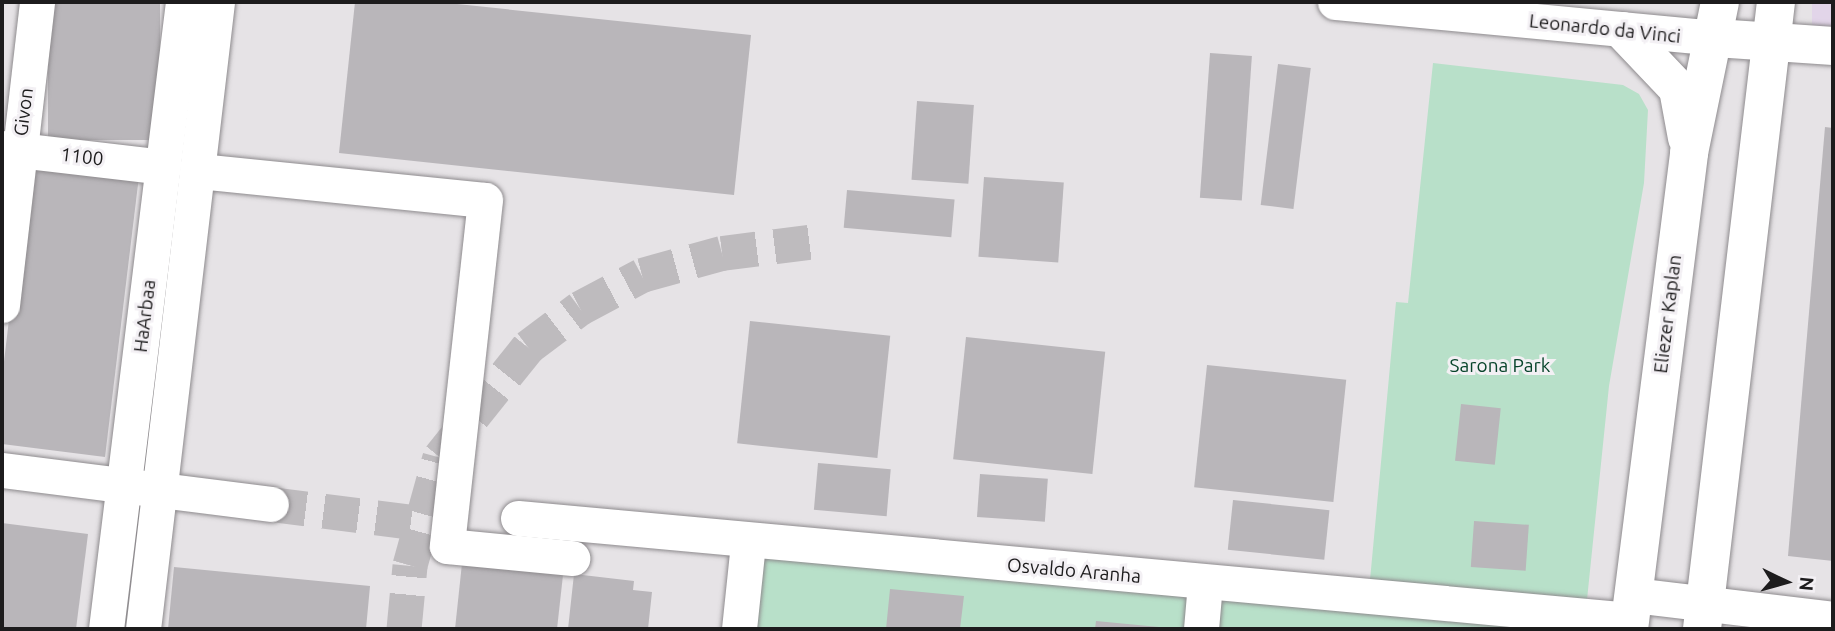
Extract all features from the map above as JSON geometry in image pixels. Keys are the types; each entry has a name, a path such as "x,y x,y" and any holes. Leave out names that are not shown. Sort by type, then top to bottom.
{"main road":[{"path":"1703,616 1776,2"},
{"name":"Leonardo da Vinci","path":"1718,20 1772,43 1833,46"},
{"name":"Eliezer Kaplan","path":"1631,615 1689,153 1718,20"},
{"path":"1623,31 1678,89 1689,153"}],"street":[{"name":"Givon","path":"2,305 11,149 37,2"},
{"name":"HaArbaa","path":"106,629 183,2"},
{"name":"HaArbaa","path":"143,629 217,2"},
{"name":"Leonardo da Vinci","path":"1335,2 1623,31 1718,20"},
{"name":"1100","path":"11,149 163,167"},
{"path":"199,171 485,200 447,546 572,558"},
{"path":"2,470 271,504"},
{"name":"Osvaldo Aranha","path":"518,518 748,543 1205,583 1631,615 1833,619"},
{"path":"739,629 748,543"},
{"path":"1201,629 1205,583"}],"shaded area":[{"path":"1812,2 1833,2 1833,28 1812,28"}],"green space":[{"name":"Sarona Park","path":"1433,63 1623,85 1639,94 1648,110 1644,183 1609,386 1584,629 737,629 748,525 1370,580 1396,302 1408,303"}],"building":[{"path":"48,2 160,2 160,140 48,140"},
{"path":"355,2 438,2 751,35 734,195 339,153"},
{"path":"1210,53 1252,56 1242,201 1200,198"},
{"path":"1278,64 1311,68 1293,209 1261,205"},
{"path":"917,101 974,105 968,184 911,180"},
{"path":"1825,127 1833,128 1833,561 1788,556"},
{"path":"28,162 139,176 105,457 2,444 2,378"},
{"path":"984,177 1064,183 1058,262 978,257"},
{"path":"847,190 955,199 951,237 844,228"},
{"path":"750,321 890,336 877,458 737,443"},
{"path":"966,337 1105,352 1092,474 953,459"},
{"path":"1207,365 1346,380 1333,502 1194,487"},
{"path":"1461,404 1501,408 1495,465 1455,461"},
{"path":"818,463 891,469 887,516 814,510"},
{"path":"980,474 1048,479 1045,522 977,517"},
{"path":"1233,500 1329,510 1324,560 1228,550"},
{"path":"1474,521 1529,525 1526,571 1471,567"},
{"path":"2,523 88,534 76,629 2,629"},
{"path":"463,554 564,566 557,629 455,629"},
{"path":"174,567 370,586 366,629 168,629"},
{"path":"574,574 634,581 633,590 652,592 648,629 568,629"},
{"path":"890,589 964,596 960,629 886,629"},
{"path":"1096,621 1159,627 1095,629"}],"tunnel":[{"path":"404,629 410,565 440,457 528,347 580,308 642,275 722,253 817,241"},
{"path":"271,504 422,523"}]}
